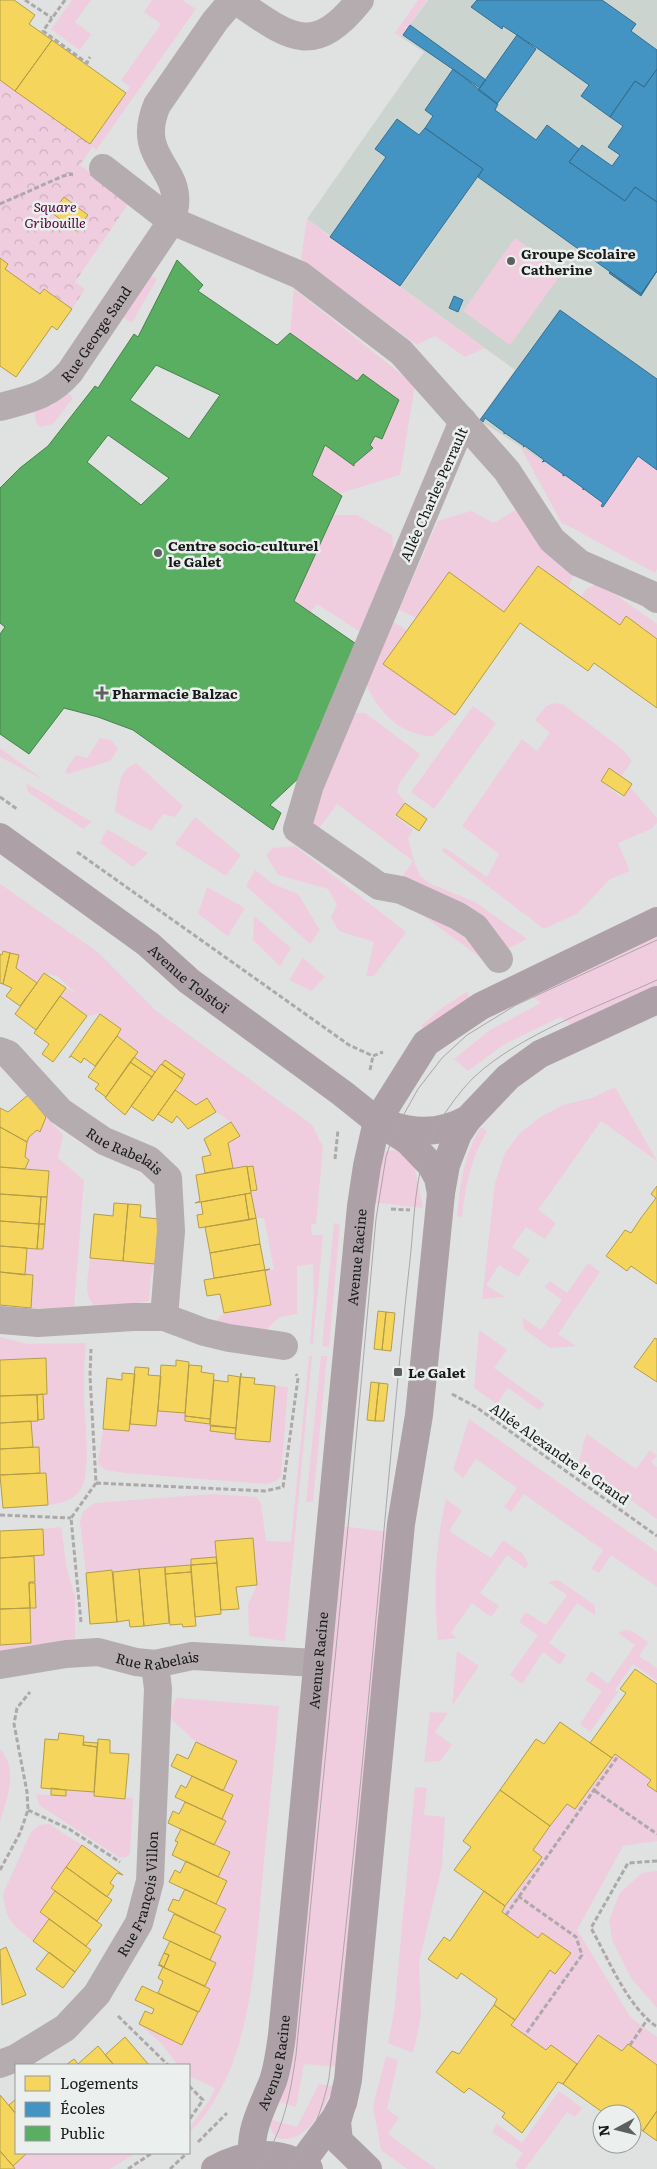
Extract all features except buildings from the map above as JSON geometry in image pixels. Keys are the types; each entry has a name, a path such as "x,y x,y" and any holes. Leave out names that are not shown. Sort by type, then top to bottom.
{"street":[{"path":"169,224 175,206 174,192 171,181 152,145 152,118 158,105 215,21 234,0 277,29 299,38 321,36 340,22 360,0"},
{"path":"103,168 169,224 300,276 401,352 462,421"},
{"name":"Rue George Sand","path":"0,407 45,394 59,385 70,372 169,224"},
{"name":"Allée Charles Perrault","path":"499,958 475,927 458,916 401,890 379,886 297,829 310,785 462,421 507,471 552,540 579,564 650,594 657,599"},
{"name":"Avenue Tolstoï","path":"0,837 148,944 189,981 342,1093 377,1121"},
{"name":"Avenue Racine","path":"260,2162 253,2132 274,2079 280,2057 361,1206 367,1166 377,1121 426,1043 481,1006 657,921"},
{"path":"368,2169 339,2141 337,2122 348,2080 401,1524 419,1415 441,1193 446,1165 458,1134 468,1120 508,1077 540,1054 657,1000"},
{"name":"Rue Rabelais","path":"0,1051 8,1054 60,1111 104,1141 149,1160 168,1178 171,1231 164,1317"},
{"path":"377,1121 397,1128 423,1132 446,1129 468,1120"},
{"path":"377,1121 408,1140 424,1156 438,1178 441,1193"},
{"path":"0,1320 47,1323 92,1319 164,1317 204,1332 284,1346"},
{"name":"Rue Rabelais","path":"0,1665 84,1652 98,1652 136,1662 155,1664 192,1656 316,1663"},
{"name":"Rue François Villon","path":"0,2064 16,2058 65,2028 97,1994 140,1923 150,1881 158,1689 155,1664"},
{"path":"215,2169 232,2160 260,2162 268,2154 295,2161 302,2167 328,2130 343,2103"}],"path":[{"path":"25,0 52,18"},
{"path":"65,0 43,31 87,62 90,58"},
{"path":"0,204 63,176 103,168"},
{"path":"0,797 24,814"},
{"path":"73,849 349,1045 374,1056"},
{"path":"84,1652 71,1518 96,1483 90,1376 92,1319"},
{"path":"96,1483 265,1492 283,1487 298,1378 284,1346"},
{"name":"Allée Alexandre le Grand","path":"447,1402 448,1392 476,1407 657,1536"},
{"path":"0,1515 71,1518"},
{"path":"0,1870 20,1833 28,1810 26,1784 14,1724 17,1708 33,1689"},
{"path":"506,1915 618,1756"},
{"path":"595,1791 657,1834"},
{"path":"28,1810 69,1829 150,1881"},
{"path":"657,1861 628,1863 591,1928 636,2008 647,2020 657,2027"},
{"path":"518,1896 576,1936 582,1955 525,2034"},
{"path":"97,1994 167,2064"},
{"path":"630,2045 647,2020"},
{"path":"190,2087 203,2100 190,2119"},
{"path":"128,2169 150,2154"},
{"path":"170,2169 186,2154"}],"shaded area":[{"name":"Groupe Scolaire Catherine","path":"428,0 657,0 657,473 603,510 520,446 479,420 515,370 307,219 424,52 401,37"}],"green space":[{"path":"72,0 91,0 75,22 91,34 80,50 51,29"},
{"path":"152,0 182,0 196,9 96,150 90,144 130,87 121,80 161,24 144,12"},
{"path":"418,0 427,0 401,37 395,33"},
{"name":"Square Gribouille","path":"0,80 93,146 80,165 130,201 75,282 85,289 72,309 44,289 40,294 5,269 8,264 0,258"},
{"path":"307,219 485,348 465,357 435,336 417,345 301,259"},
{"path":"515,238 562,273 510,345 463,311"},
{"path":"150,275 157,279 133,321 130,322 123,317"},
{"path":"294,289 415,385 400,475 334,495 312,475 325,445 354,464 375,436 381,438 399,400 363,374 357,381 290,333"},
{"path":"68,393 73,398 53,424 40,427 36,423 34,410 53,405"},
{"path":"520,446 603,502 638,456 657,470 657,569 655,573 561,522"},
{"path":"517,509 574,573 568,588 538,566 504,612 449,572 417,618 399,610 438,521 471,511 494,523"},
{"path":"333,515 357,515 392,535 396,574 365,635 317,604 310,613 294,601"},
{"path":"599,583 657,624 657,639 626,617 620,625 581,596 586,589"},
{"path":"393,622 407,630 383,664 455,715 433,736 411,732 392,721 377,704 366,685"},
{"path":"555,703 564,705 622,749 632,761 621,777 608,768 600,781 622,798 630,787 657,818 657,823 651,829 618,843 630,871 610,879 578,913 544,929 442,851 444,847 487,877 499,854 462,826 522,739 537,751 550,733 535,720 546,706"},
{"path":"473,706 496,723 434,809 411,792"},
{"path":"356,713 365,713 420,754 399,784 397,792 405,802 395,816 413,830 408,838 420,876 431,884 475,902 527,939 501,952 400,880 413,861 337,804 318,829 314,824 310,815 350,719"},
{"path":"100,738 111,740 118,749 110,761 68,774 65,771 76,755 87,758"},
{"path":"0,748 44,780 0,757"},
{"path":"136,763 183,806 175,817 163,814 151,831 115,812 122,777 130,766"},
{"path":"26,783 92,822 83,829 28,792"},
{"path":"195,817 241,855 226,876 175,844"},
{"path":"107,829 148,853 133,867 100,843"},
{"path":"295,846 406,932 374,976 366,976 374,942 339,931 331,917 337,905 328,889 278,875 266,855 273,848"},
{"path":"255,870 273,884 298,894 320,930 310,944 246,886"},
{"path":"0,884 99,953 155,1010 312,1125 323,1147 316,1224 311,1224 312,1235 323,1235 313,1344 310,1344 314,1293 313,1264 297,1266 297,1314 280,1317 263,1332 214,1323 224,1313 271,1305 265,1270 274,1270 264,1218 256,1218 251,1193 257,1190 253,1166 233,1168 228,1143 239,1136 231,1122 216,1112 207,1099 196,1105 175,1090 185,1074 165,1060 155,1072 134,1057 138,1052 117,1036 121,1029 100,1014 87,1016 60,996 66,988 76,993 57,976 44,973 37,983 16,968 19,955 0,951"},
{"path":"207,887 245,908 228,936 198,914"},
{"path":"403,901 452,918 485,961"},
{"path":"254,916 291,948 280,966 253,940"},
{"path":"657,932 657,989 577,1028 560,1017 503,1045 468,1071 454,1059 490,1030 541,1003 528,994"},
{"path":"303,958 325,977 311,991 289,980"},
{"path":"467,992 471,1001 428,1032 421,1026 443,1007"},
{"path":"615,1087 657,1161 601,1121 538,1210 556,1223 545,1239 526,1227 512,1247 530,1260 518,1277 499,1265 486,1285 505,1297 482,1299 495,1183 505,1153 520,1133 539,1118 563,1105 592,1098"},
{"path":"46,1117 63,1135 58,1158 84,1180 74,1309 31,1308 33,1275 25,1275 27,1248 43,1249 49,1171 25,1169 29,1160 25,1157 29,1137 37,1130 40,1132"},
{"path":"481,1127 487,1131 481,1141 470,1173 462,1217 457,1216 464,1170 470,1148"},
{"path":"399,1150 413,1160 423,1208 371,1202 381,1155 385,1151"},
{"path":"334,1223 340,1224 329,1347 322,1346"},
{"path":"90,1258 155,1264 151,1276 149,1301 120,1306 94,1305 90,1300 87,1290"},
{"path":"588,1263 600,1272 558,1334 576,1346 550,1348 524,1329 522,1317 541,1330 562,1300 544,1287 550,1281 567,1293"},
{"path":"479,1330 507,1350 494,1368 545,1404 539,1410 508,1388 497,1404 474,1388"},
{"path":"0,1337 27,1344 86,1343 84,1402 87,1442 86,1470 81,1489 67,1501 48,1505 46,1473 40,1473 39,1447 33,1447 31,1421 44,1419 43,1394 47,1394 46,1358 0,1360"},
{"path":"309,1356 312,1356 285,1641 249,1636 248,1605 257,1585 253,1538 215,1541 216,1557 191,1559 191,1565 86,1573 80,1521 83,1512 94,1503 213,1494 257,1497 261,1504 266,1541 291,1542"},
{"path":"321,1356 327,1356 313,1502 306,1502"},
{"path":"275,1386 288,1387 281,1476 276,1481 267,1484 125,1473 105,1470 98,1463 103,1429 129,1431 130,1424 156,1426 158,1411 185,1413 185,1421 210,1424 210,1431 235,1434 235,1439 269,1442"},
{"path":"469,1419 657,1552 657,1587 611,1555 599,1573 591,1569 603,1550 524,1494 511,1512 504,1507 517,1488 476,1459 463,1478 453,1470"},
{"path":"587,1434 636,1469 650,1450 657,1456 651,1462 657,1467 657,1519 578,1462"},
{"path":"446,1499 462,1511 449,1531 491,1558 503,1540 523,1554 528,1563 526,1569 507,1555 480,1593 499,1606 491,1617 472,1603 451,1633 457,1638 438,1640 436,1605 437,1551"},
{"path":"340,1526 391,1532 339,2067 304,2064 296,2107 276,2101"},
{"path":"61,1527 67,1569 75,1597 75,1638 0,1652 0,1645 31,1643 30,1608 36,1607 34,1556 44,1555 43,1529"},
{"path":"556,1580 593,1604 595,1615 577,1603 549,1643 566,1655 560,1665 543,1652 522,1684 510,1675 538,1635 519,1622 526,1612 546,1625 567,1595 548,1582"},
{"path":"625,1630 632,1631 648,1642 639,1656 657,1668 657,1681 633,1664 615,1690 618,1692 590,1732 580,1724 602,1691 585,1680 591,1671 608,1684 635,1645 618,1633"},
{"path":"457,1651 479,1666 452,1706"},
{"path":"176,1698 279,1706 257,1939 247,2011 238,2045 226,2078 210,2107 190,2132 190,2127 209,2101 215,2088 190,2076 190,2064 177,2064 161,2043 139,2024 182,2044 210,1989 205,1986 216,1963 210,1960 221,1936 214,1933 225,1909 216,1904 227,1881 218,1877 230,1853 214,1845 225,1821 222,1819 233,1796 223,1791 237,1761 196,1742 169,1717"},
{"path":"430,1712 448,1713 435,1732 452,1745 440,1761 424,1762"},
{"path":"0,1749 6,1757 9,1766 10,1784 0,1822"},
{"path":"615,1754 651,1780 648,1785 657,1792 657,1841 623,1846 577,1930 631,2018 657,2037 657,2065 628,2044 622,2051 598,2035 577,2064 551,2045 546,2050 511,2025 550,1970 555,1973 571,1953 542,1933 538,1938 502,1912 542,1857 533,1850 567,1804 575,1809"},
{"path":"415,1787 427,1788 424,1815 445,1817 442,1866 419,1962 421,2016 413,2053 388,2043 394,2012"},
{"path":"66,1790 94,1792 94,1796 133,1798 130,1854 120,1858 39,1805 36,1794 66,1796"},
{"path":"49,1824 82,1845 51,1888 55,1891 40,1912 49,1919 33,1941 12,1922 6,1910 3,1894 31,1832 39,1825"},
{"path":"657,1871 657,2008 631,1978 612,1940 609,1920 620,1893 642,1873"},
{"path":"386,2056 398,2060 387,2109 399,2118 388,2134 436,2169 407,2169 381,2150 373,2106"},
{"path":"319,2084 334,2086 315,2120 301,2134 292,2138 283,2139 276,2137 271,2129 269,2119 297,2127"},
{"path":"559,2091 582,2108 575,2117 567,2112 525,2169 519,2169 515,2165 523,2153 492,2132 497,2124 522,2143"},
{"path":"26,2154 134,2154 110,2169 15,2169 13,2166"}],"tram line":[{"path":"257,2169 273,2143 284,2115 296,2055 349,1517 376,1219 386,1157 394,1132 418,1089 442,1058 467,1035 516,1005 657,940"},
{"path":"288,2169 303,2148 314,2126 323,2103 329,2078 356,1831 415,1207 420,1171 425,1154 439,1122 455,1099 473,1078 492,1062 513,1048 560,1023 657,980"}],"place":[{"name":"Groupe Scolaire Catherine","path":"511,261"},
{"name":"Centre socio-culturel le Galet","path":"158,553"},
{"name":"Pharmacie Balzac","path":"102,693"},
{"name":"Le Galet","path":"398,1372"}]}
